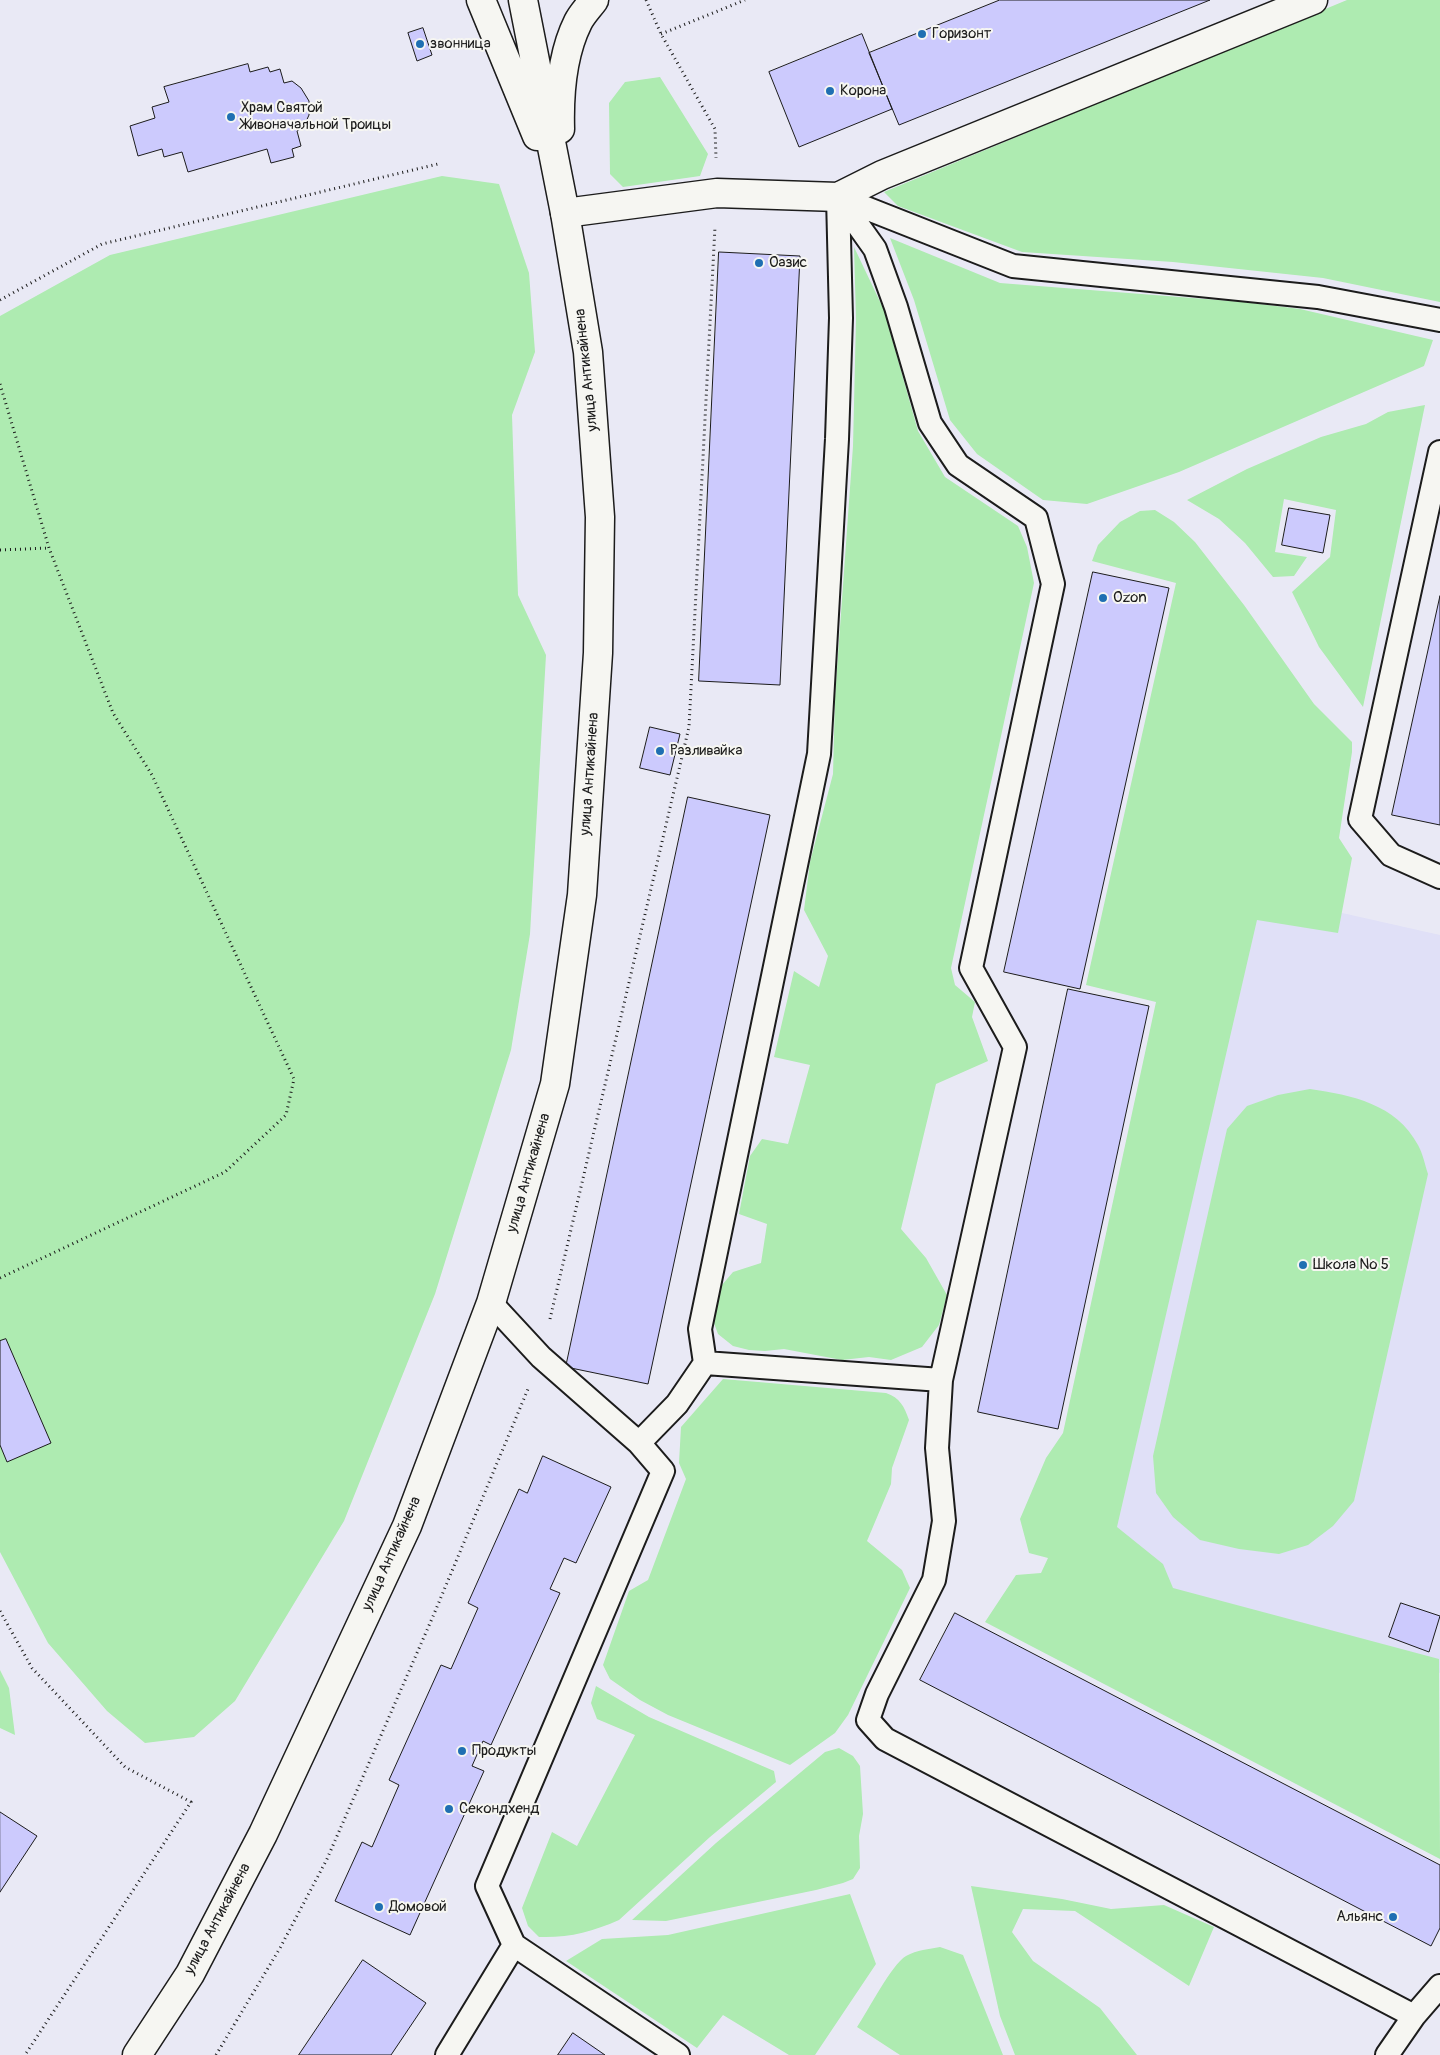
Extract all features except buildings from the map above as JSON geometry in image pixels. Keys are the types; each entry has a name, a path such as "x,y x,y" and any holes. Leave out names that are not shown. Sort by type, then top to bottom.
{"street":[{"name":"улица Антикайнена","path":"482,0 528,112 564,212"},
{"path":"506,62 507,28 512,0"},
{"name":"улица Антикайнена","path":"137,2055 190,1974 267,1824 407,1526 491,1303 555,1084 582,895 598,653 600,516 588,352 564,212 523,0"},
{"path":"594,0 578,21 567,50 561,86 560,127 564,212 717,193 838,197 882,175 1313,0"}],"lane":[{"path":"838,197 1013,266 1318,297 1440,320"},
{"path":"639,1443 677,1404 705,1363 700,1329 819,754 837,439 841,318 838,197"},
{"path":"838,197 875,249 896,307 930,423 958,465 1036,518 1053,584 970,968 1014,1047 942,1380 937,1448 944,1521 934,1580 877,1694 868,1720 885,1740 1414,2016"},
{"path":"1440,452 1360,820 1391,855 1440,877"},
{"path":"491,1303 541,1357 639,1443 663,1471 487,1886 514,1945 678,2055"},
{"path":"705,1363 942,1380"},
{"path":"447,2055 514,1945"},
{"path":"1387,2055 1414,2016 1440,1986"}],"path":[{"path":"661,34 745,0"},
{"path":"0,300 102,244 438,164"},
{"path":"0,384 49,548 113,713 152,775 294,1078 286,1115 225,1172 0,1278"},
{"path":"0,550 49,548"},
{"path":"0,1611 32,1668 125,1768 190,1802 25,2055"}],"shaded area":[{"name":"Школа № 5","path":"1249,892 1440,935 1440,1673 1091,1595"}],"green space":[{"path":"1347,0 1440,0 1440,302 1323,278 1173,262 1022,252 898,206 884,192"},
{"path":"660,77 708,154 700,176 623,187 610,174 609,103 625,82"},
{"path":"442,176 499,184 529,273 535,352 512,415 518,595 546,655 530,934 511,1050 435,1294 344,1521 235,1701 194,1737 145,1743 107,1711 48,1643 0,1552 0,316 110,255"},
{"path":"890,238 1000,283 1244,302 1300,309 1433,340 1424,366 1179,472 1087,504 1043,500 977,454 950,420 914,300"},
{"path":"854,247 884,310 918,431 945,477 1018,526 1027,547 1034,583 951,968 955,985 975,1002 972,1017 988,1061 936,1084 901,1229 926,1258 947,1295 939,1325 922,1347 891,1360 869,1357 842,1360 784,1349 765,1351 733,1346 718,1334 711,1315 716,1292 733,1272 761,1263 767,1224 739,1214 750,1156 762,1139 788,1144 810,1065 774,1057 794,971 819,987 828,956 804,910 810,862 833,774 835,697 853,446 856,319"},
{"path":"1425,405 1363,707 1319,647 1292,592 1330,557 1336,510 1284,499 1275,552 1307,557 1294,576 1273,577 1245,543 1219,519 1187,500 1247,469 1321,437 1366,424 1388,412"},
{"path":"1155,510 1174,522 1195,542 1244,605 1314,704 1352,742 1339,838 1352,858 1338,933 1257,920 1117,1527 1163,1564 1173,1588 1439,1659 1440,1859 985,1622 1016,1575 1041,1573 1048,1558 1029,1553 1020,1519 1046,1458 1063,1433 1156,1002 1086,985 1176,583 1092,561 1098,545 1120,522 1140,511"},
{"path":"1310,1089 1357,1099 1385,1111 1398,1120 1409,1131 1418,1145 1428,1174 1354,1501 1333,1526 1308,1545 1279,1554 1239,1549 1200,1540 1173,1517 1156,1493 1153,1456 1227,1129 1247,1106 1278,1095"},
{"path":"723,1379 886,1393 895,1397 901,1403 909,1420 892,1468 891,1484 867,1541 902,1570 910,1588 848,1715 835,1733 790,1765 668,1715 640,1700 610,1679 603,1665 629,1591 648,1580 686,1479 679,1463 681,1427"},
{"path":"0,1670 9,1688 15,1735 0,1728"},
{"path":"596,1686 649,1717 774,1771 776,1782 710,1837 619,1920 580,1933 539,1937 528,1926 522,1908 552,1832 577,1846 635,1735 597,1719 591,1703"},
{"path":"839,1748 853,1756 860,1766 863,1814 859,1836 860,1868 853,1879 816,1890 666,1921 632,1920 716,1843 825,1752"},
{"path":"971,1886 1062,1899 1111,1909 1164,1905 1214,1927 1189,1986 1075,1911 1023,1909 1012,1932 1033,1961 1100,2008 1137,2055 1015,2055 1000,2016"},
{"path":"850,1894 876,1964 815,2055 789,2055 723,2015 697,2048 566,1961 602,1939 668,1935"},
{"path":"940,1947 963,1955 1003,2055 900,2055 857,2027 887,1978 900,1961 914,1952"}],"place":[{"name":"Горизонт","path":"922,34"},
{"name":"звонница","path":"420,44"},
{"name":"Корона","path":"830,91"},
{"name":"Храм Святой Живоначальной Троицы","path":"231,117"},
{"name":"Оазис","path":"759,263"},
{"name":"Ozon","path":"1103,598"},
{"name":"Разливайка","path":"660,751"},
{"name":"Школа № 5","path":"1303,1265"},
{"name":"Продукты","path":"462,1751"},
{"name":"Секондхенд","path":"449,1809"},
{"name":"Домовой","path":"379,1907"},
{"name":"Альянс","path":"1393,1917"}]}
